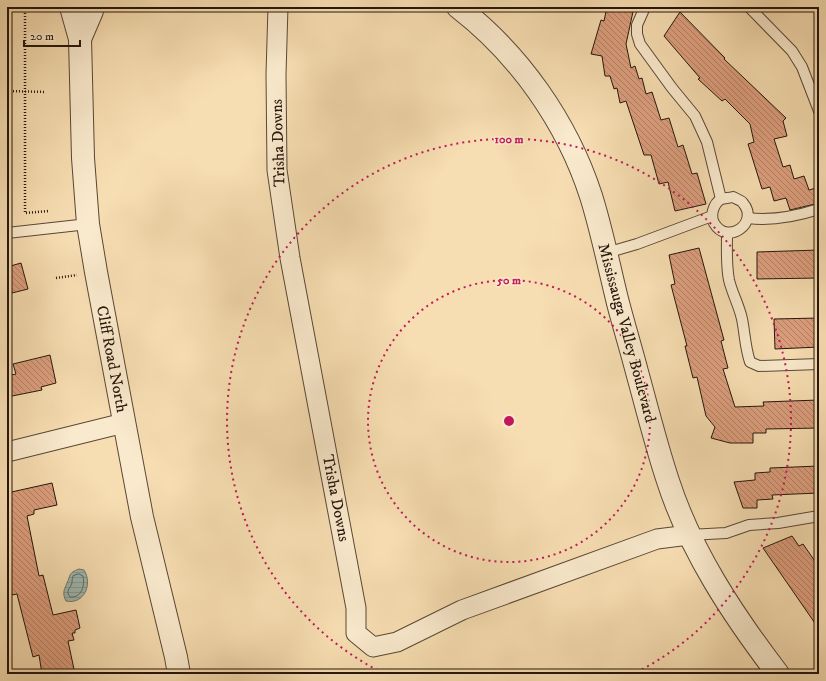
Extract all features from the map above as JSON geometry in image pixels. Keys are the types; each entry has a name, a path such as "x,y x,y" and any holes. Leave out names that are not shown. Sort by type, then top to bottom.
{"street":[{"name":"Cliff Road North","path":"71,7 80,39 83,158 88,224 142,517 174,650 178,674"},
{"name":"Cliff Road North","path":"80,39 92,11 92,7"},
{"name":"Trisha Downs","path":"278,7 276,74 277,170 290,258 356,608 356,633 373,647 397,642 462,610 657,539 689,535"},
{"name":"Mississauga Valley Boulevard","path":"466,9 501,45 535,86 567,138 590,195 651,426 668,483 689,535 717,587 754,642 778,674"},
{"path":"7,452 124,423"}],"lane":[{"path":"645,7 637,25 637,34 640,44 672,88 695,116 707,142 721,199"},
{"path":"749,7 792,51 802,67 819,110"},
{"path":"733,197 743,202 749,212 747,223 739,231 727,233 717,228 711,219 713,207 721,199 733,197"},
{"path":"748,218 758,219 799,214 819,208"},
{"path":"606,253 637,244 712,216"},
{"path":"7,232 88,224"},
{"path":"727,233 729,282 740,308 746,350 750,362 759,366 819,364"},
{"path":"689,535 726,533 749,525 818,518"}],"path":[{"path":"25,7 26,213 49,211"},
{"path":"7,90 46,92"}],"water":[{"path":"79,569 84,570 87,576 88,581 85,592 78,600 66,601 64,592 71,573"}],"building":[{"path":"607,7 634,7 626,44 631,68 635,66 639,79 642,78 646,94 652,92 661,120 669,118 678,147 683,145 692,174 697,173 706,204 675,211 668,182 659,184 651,155 644,155 626,101 620,103 617,88 614,89 610,76 605,76 602,56 591,54 601,20 604,21"},
{"path":"680,12 725,58 724,59 786,118 783,121 787,136 774,139 783,167 790,165 794,179 804,176 809,190 816,188 819,203 790,210 786,198 774,201 770,187 762,189 748,144 754,142 750,124 725,99 722,101 698,79 700,78 664,36"},
{"path":"699,248 724,340 721,341 728,368 723,369 735,407 764,406 763,402 819,400 819,428 766,429 766,433 753,433 753,443 730,443 711,438 715,427 706,416 697,377 693,378 685,346 687,346 671,285 675,284 669,255"},
{"path":"819,250 819,278 757,279 757,252"},
{"path":"21,263 28,289 12,293 11,288 7,289 7,267"},
{"path":"819,318 819,347 775,349 774,319"},
{"path":"50,355 56,383 41,387 42,390 7,397 7,376 16,374 13,364"},
{"path":"819,466 819,493 772,495 773,499 757,500 757,508 743,508 734,482 755,480 755,473 770,472 770,468"},
{"path":"52,483 57,505 34,510 34,514 27,516 39,576 43,575 53,615 76,610 80,628 75,630 75,633 72,633 74,640 68,641 75,674 42,674 39,655 33,657 17,594 12,595 7,568 7,493"},
{"path":"792,536 799,546 803,544 819,567 819,629 763,548"}]}
